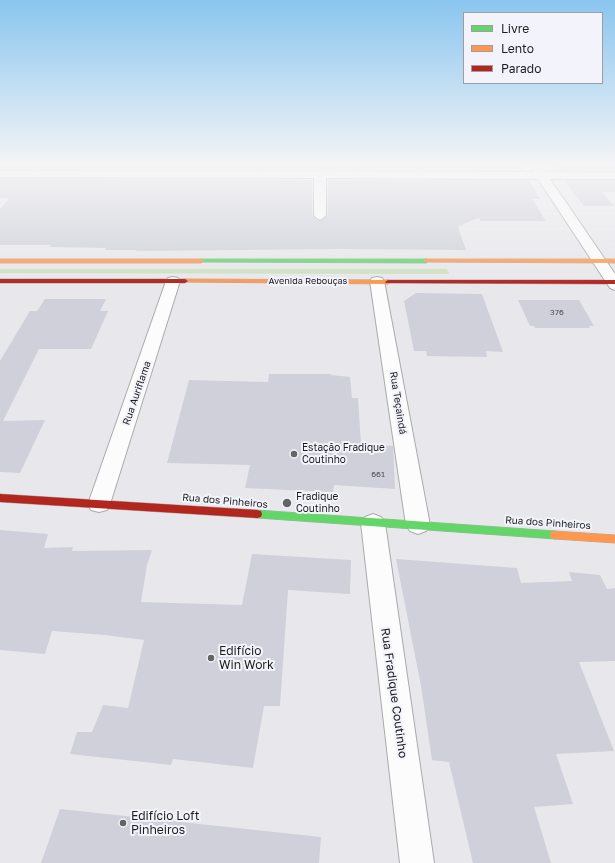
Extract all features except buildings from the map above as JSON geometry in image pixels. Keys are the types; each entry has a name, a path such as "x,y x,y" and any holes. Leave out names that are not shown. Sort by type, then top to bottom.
{"main road":[{"name":"Avenida Rebouças","path":"0,261 615,261"},
{"name":"Avenida Rebouças","path":"0,281 378,281 614,283"},
{"name":"Rua dos Pinheiros","path":"0,498 164,507 615,539"}],"street":[{"path":"320,204 320,216"},
{"path":"560,204 614,283"},
{"name":"Rua Auriflama","path":"99,504 173,281"},
{"name":"Rua Teçaindá","path":"378,281 418,525"},
{"name":"Rua Fradique Coutinho","path":"373,523 417,863"}],"green space":[{"path":"0,269 447,269 449,274 0,273"}],"traffic: fast":[{"path":"201,261 426,261"},
{"path":"257,514 555,535"}],"traffic: slow":[{"path":"0,261 201,261"},
{"path":"426,261 615,261"},
{"path":"185,281 388,282"},
{"path":"555,535 615,539"}],"traffic: jam":[{"path":"0,281 185,281"},
{"path":"388,282 615,282"},
{"path":"0,498 257,514"}],"place":[{"name":"Estação Fradique Coutinho","path":"294,454"},
{"name":"Fradique Coutinho","path":"287,503"},
{"name":"Edifício Win Work","path":"211,658"},
{"name":"Edifício Loft Pinheiros","path":"123,823"}]}
